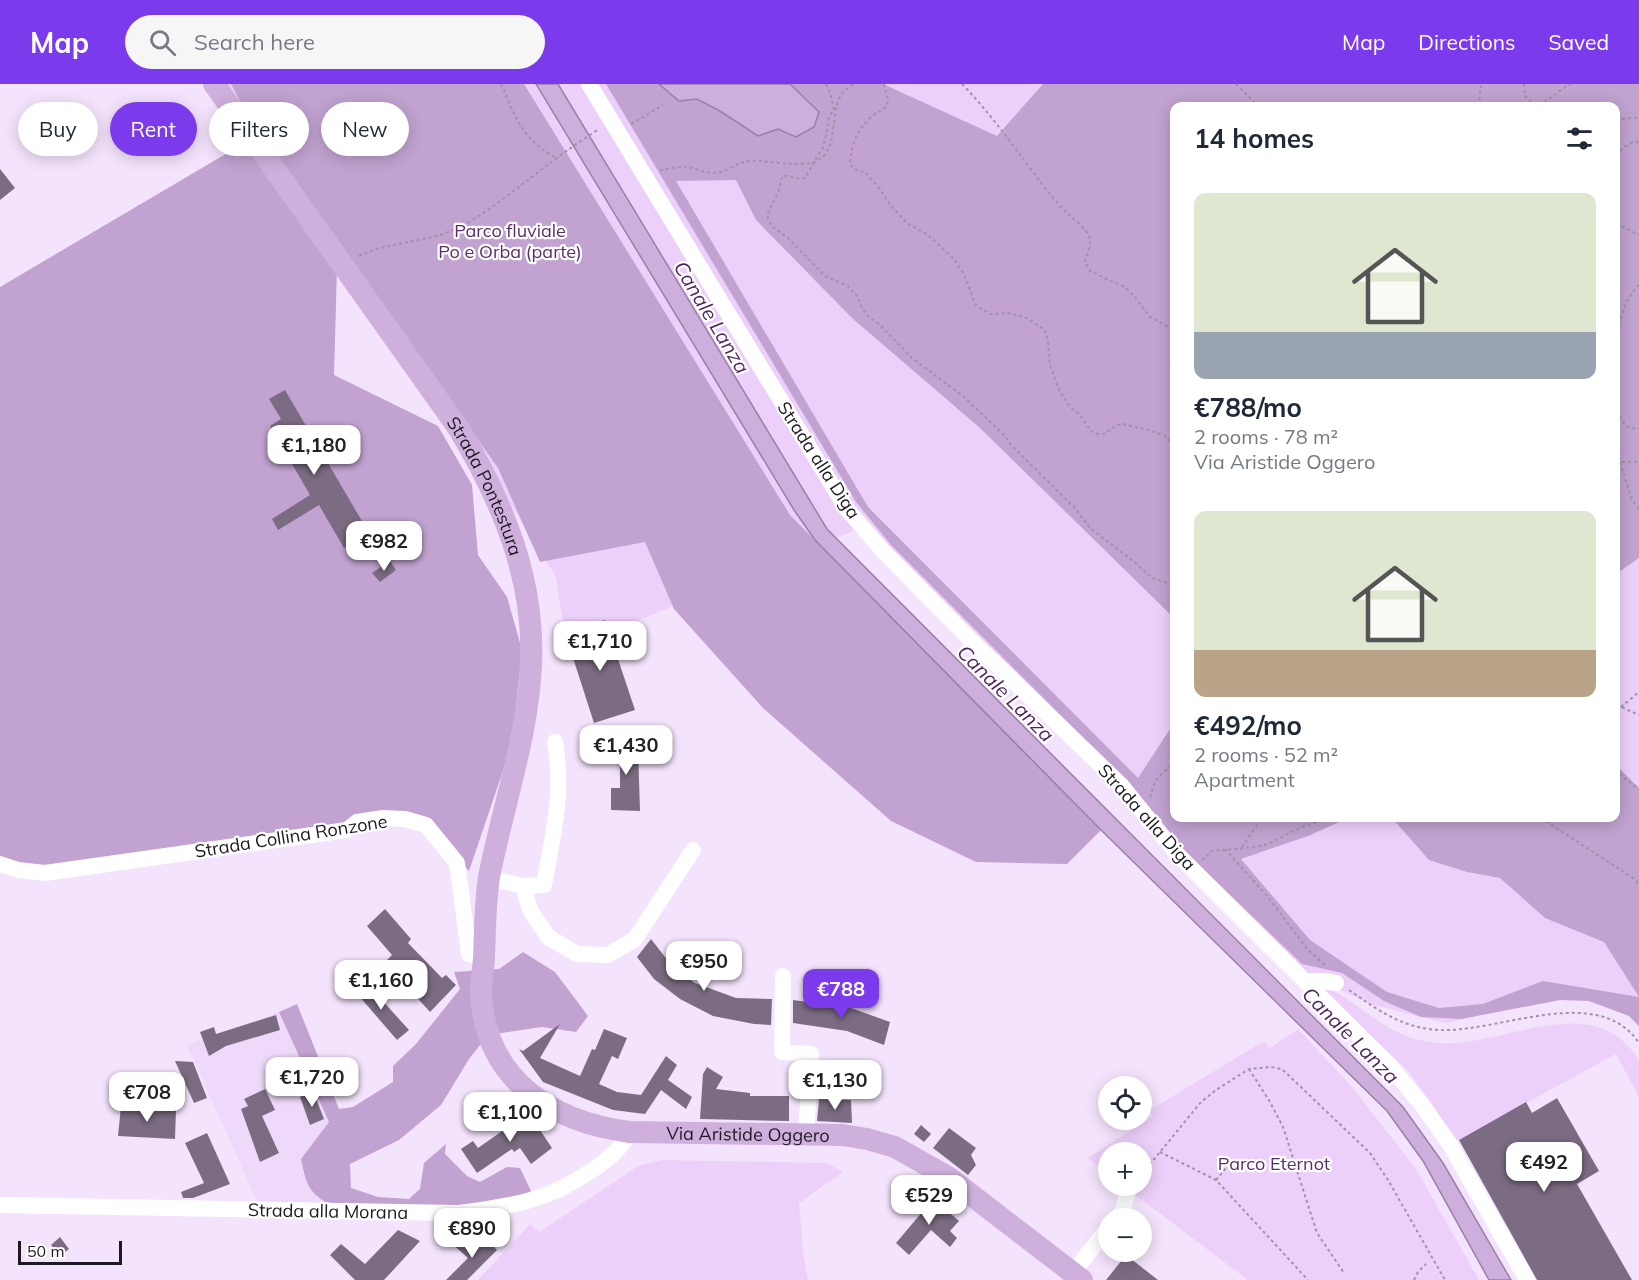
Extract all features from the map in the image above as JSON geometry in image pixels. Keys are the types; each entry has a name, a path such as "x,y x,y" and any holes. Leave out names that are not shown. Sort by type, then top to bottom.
{"main road":[{"name":"Strada Pontestura","path":"214,84 459,429 477,458 498,503 523,572 531,630 528,706 489,878 484,959"},
{"name":"Via Aristide Oggero","path":"484,959 481,995 487,1027 501,1061 522,1088 551,1109 603,1129 630,1132 843,1136 867,1139 895,1147 948,1176 1077,1276"}],"street":[{"name":"Strada alla Diga","path":"590,84 611,129 642,172 846,508 891,559 1122,786 1193,870 1390,1066 1449,1143 1527,1280"},
{"path":"489,878 523,886 544,885 560,800 559,764 555,741"},
{"name":"Strada Collina Ronzone","path":"0,864 18,870 45,873 347,830 357,822 383,818 405,819 426,825 457,863 469,954 484,959"},
{"path":"523,886 530,910 548,937 577,954 608,955 635,939 693,850"},
{"path":"783,976 782,1052 812,1054 807,1135"},
{"path":"1305,981 1336,983"},
{"name":"Strada alla Morana","path":"0,1205 459,1213 517,1205 549,1196 604,1162 619,1148 630,1132"},
{"path":"1077,1276 1098,1243"}],"path":[{"path":"501,84 526,136 556,158"},
{"path":"825,84 834,108 828,120 823,147 806,178 798,180 783,176 780,180 781,188 766,216 772,226 789,239 825,276 848,286 858,297 869,317 879,324 912,358 969,402 1076,509 1090,528 1152,578 1170,584"},
{"path":"642,172 685,167 719,173 749,161 813,164 823,158 829,150 837,102 842,93 854,84"},
{"path":"884,84 887,106 875,114 854,137 850,151 850,164 854,169 866,173 880,189 890,206 907,223 928,235 953,258 964,274 976,306 991,314 1007,313 1025,316 1045,330 1050,365 1059,390 1091,431 1104,434 1117,425 1123,424 1156,432 1170,441"},
{"path":"962,84 994,119 1070,218 1084,227 1090,240 1085,262 1090,271 1126,288 1150,317 1170,328"},
{"path":"1236,84 1253,102"},
{"path":"1479,102 1481,84"},
{"path":"1524,84 1525,96 1531,102"},
{"path":"1546,102 1563,87 1572,84"},
{"path":"343,265 373,250 419,242 453,230 494,206 564,152 663,105"},
{"path":"1620,119 1639,117"},
{"path":"1620,151 1633,141 1639,142"},
{"path":"1620,226 1639,235"},
{"path":"1620,324 1633,290 1639,285"},
{"path":"1620,418 1631,429 1639,429"},
{"path":"1639,462 1620,462 1632,500 1639,509"},
{"path":"1639,692 1621,707 1639,715"},
{"path":"1151,821 1150,794 1155,781 1170,766"},
{"path":"1620,774 1639,789"},
{"path":"1242,848 1259,822"},
{"path":"1193,870 1212,851 1268,844 1317,822"},
{"path":"1547,822 1636,880 1639,886"},
{"path":"1225,849 1268,897 1308,950 1328,967 1336,983 1391,1018 1415,1027 1440,1030 1586,1012 1604,1016 1623,1028 1639,1043"},
{"path":"1152,1162 1201,1102 1216,1090 1249,1069 1271,1067 1282,1069 1370,1153 1445,1280"},
{"path":"1249,1069 1283,1127 1317,1233 1344,1273"},
{"path":"1160,1152 1216,1180 1308,1280"},
{"path":"1216,1180 1226,1168"},
{"path":"1414,1280 1426,1264"}],"shaded area":[{"path":"536,84 558,84 827,529 1403,1107 1443,1163 1511,1280 1489,1280 1423,1161 1387,1111 1101,830 815,540 794,510"},
{"path":"659,84 790,84 819,112 814,127 796,137 778,129 758,136 697,99 679,101"},
{"path":"279,1012 329,1122 301,1159 335,1209 261,1210 187,1045"}],"green space":[{"path":"219,84 1639,84 1639,1027 1618,1002 1560,998 1445,1023 1374,1005 1312,978 863,527 567,650 556,577 496,481 269,156 309,156 309,102 232,102"},
{"name":"Parco fluviale Po e Orba (parte)","path":"231,84 524,84 790,515 1101,830 1067,864 976,862 891,821 763,708 674,609 645,542 540,562 498,468 278,156 309,156 309,102 240,102"},
{"path":"606,84 659,84 679,101 697,99 758,136 778,129 796,136 819,112 790,84 883,84 997,136 1043,84 1639,84 1639,558 1620,571 1620,102 1170,102 1170,614 980,428 852,318 756,220 736,180 676,181 868,507 1138,778 1170,729 1170,822 1339,822 1308,836 1241,859 1310,940 1387,992 1439,1008 1483,1004 1543,981 1639,997 1639,1026 1629,1016 1589,1001 1560,1000 1461,1019 1421,1017 1384,1001 1342,973 1302,964 1181,848 1132,787 891,545 856,502"},
{"path":"222,156 256,156 337,268 334,375 438,426 472,485 478,555 507,597 522,650 512,744 469,871 420,818 44,874 0,861 0,287"},
{"path":"1620,769 1639,788 1639,997 1604,942 1545,918 1500,878 1467,872 1429,860 1396,822 1620,822"},
{"path":"523,952 555,972 588,1016 576,1032 542,1027 488,1035 469,1059 441,1105 399,1140 350,1164 351,1188 378,1197 409,1199 420,1189 424,1163 446,1144 445,1154 467,1176 480,1182 507,1167 520,1168 531,1191 512,1202 459,1213 335,1209 319,1198 305,1178 301,1159 329,1122 279,1012 297,1004 339,1109 353,1107 393,1082 393,1066 416,1044 460,989 454,972 499,969"},
{"path":"1330,989 1393,1030 1406,1036 1439,1043 1462,1042 1560,1024 1583,1024 1605,1030 1624,1042 1639,1060 1639,1097 1616,1054 1455,1142 1409,1072 1325,992"},
{"name":"Parco Eternot","path":"1298,1029 1353,1088 1416,1169 1479,1280 1248,1280 1137,1196 1152,1196 1152,1142 1113,1142 1131,1130 1152,1130 1152,1109 1259,1044 1264,1042 1270,1048"},
{"name":"Parco Eternot","path":"1098,1152 1098,1166 1088,1158"},
{"path":"661,1160 826,1163 843,1172 799,1203 803,1253 808,1280 478,1280 530,1224 539,1232 638,1166"}],"building":[{"path":"0,169 15,188 0,200"},
{"path":"285,390 369,533 344,548 319,505 278,530 272,519 310,495 270,426 281,419 269,399"},
{"path":"390,561 396,570 380,582 372,573"},
{"path":"605,620 635,710 594,723 565,633"},
{"path":"613,738 631,738 631,747 638,747 640,811 611,810 611,788 620,788 620,764 612,764"},
{"path":"385,909 411,939 408,943 442,978 446,975 456,985 430,1012 385,962 392,955 367,926"},
{"path":"651,939 672,966 695,983 736,998 772,999 771,1025 713,1016 680,999 654,979 637,957"},
{"path":"361,981 370,990 371,988 409,1030 397,1040 353,989"},
{"path":"793,1000 851,1008 890,1022 884,1045 847,1031 793,1023"},
{"path":"276,1015 280,1030 226,1046 209,1056 200,1032 214,1027 216,1034"},
{"path":"560,1024 540,1058 580,1076 604,1029 627,1038 618,1059 612,1056 599,1084 617,1092 641,1095 666,1056 677,1065 668,1080 692,1097 686,1109 661,1090 645,1114 613,1110 543,1082 519,1049 523,1051"},
{"path":"175,1061 193,1062 207,1098 194,1103"},
{"path":"707,1067 723,1077 716,1089 750,1093 750,1096 789,1096 789,1121 700,1119 703,1074"},
{"path":"265,1089 275,1110 262,1116 279,1153 260,1162 241,1109 248,1106 244,1099"},
{"path":"313,1091 324,1119 310,1125 300,1097"},
{"path":"1557,1098 1599,1171 1577,1184 1632,1280 1537,1280 1459,1140 1526,1102 1532,1113"},
{"path":"819,1099 851,1100 852,1123 817,1121"},
{"path":"121,1106 176,1110 175,1139 118,1136"},
{"path":"523,1109 530,1115 552,1148 531,1164 520,1148 514,1152 512,1149 477,1173 461,1149 473,1141 478,1148 512,1124 511,1114"},
{"path":"921,1125 931,1134 924,1142 914,1134"},
{"path":"949,1128 976,1148 971,1155 976,1165 968,1175 933,1148"},
{"path":"207,1133 230,1184 193,1198 183,1198 181,1192 204,1183 185,1143"},
{"path":"927,1194 959,1221 950,1231 957,1238 950,1247 931,1230 909,1255 896,1243 923,1211 917,1206"},
{"path":"398,1230 420,1241 384,1280 355,1280 330,1255 341,1244 365,1264"},
{"path":"60,1237 69,1249 60,1256 51,1245"},
{"path":"453,1238 473,1250 485,1238 497,1250 467,1280 446,1280 468,1258 450,1242"},
{"path":"1120,1262 1135,1262 1158,1280 1106,1280"}],"water label":[{"name":"Canale Lanza","path":"712,317"},
{"name":"Canale Lanza","path":"1006,693"},
{"name":"Canale Lanza","path":"1351,1035"}]}
